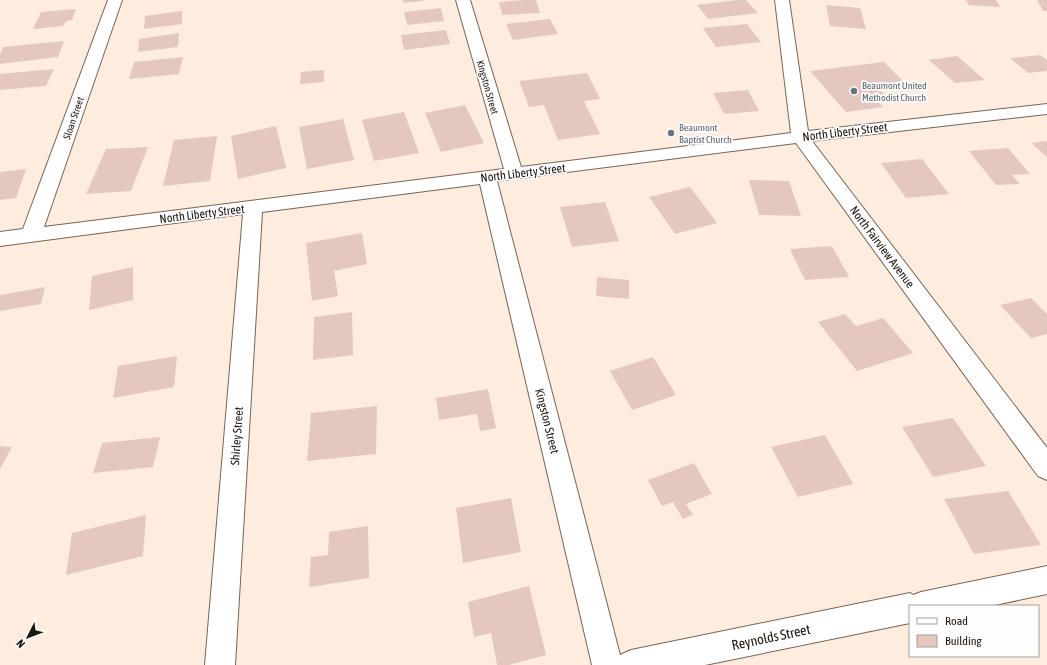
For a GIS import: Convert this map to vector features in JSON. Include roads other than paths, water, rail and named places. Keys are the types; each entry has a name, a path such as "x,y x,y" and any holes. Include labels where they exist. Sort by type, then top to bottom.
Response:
{"street":[{"name":"Sloan Street","path":"31,236 115,0"},
{"name":"Kingston Street","path":"463,0 514,174"},
{"name":"North Fairview Avenue","path":"782,0 800,137 1047,468"},
{"name":"North Liberty Street","path":"0,240 800,137 1047,109"},
{"name":"Kingston Street","path":"487,177 607,665"},
{"name":"Shirley Street","path":"220,665 253,207"},
{"path":"926,605 1047,580"},
{"name":"Reynolds Street","path":"631,665 909,608"}],"place":[{"name":"Beaumont United Methodist Church","path":"854,91"},
{"name":"Beaumont Baptist Church","path":"671,133"}]}
